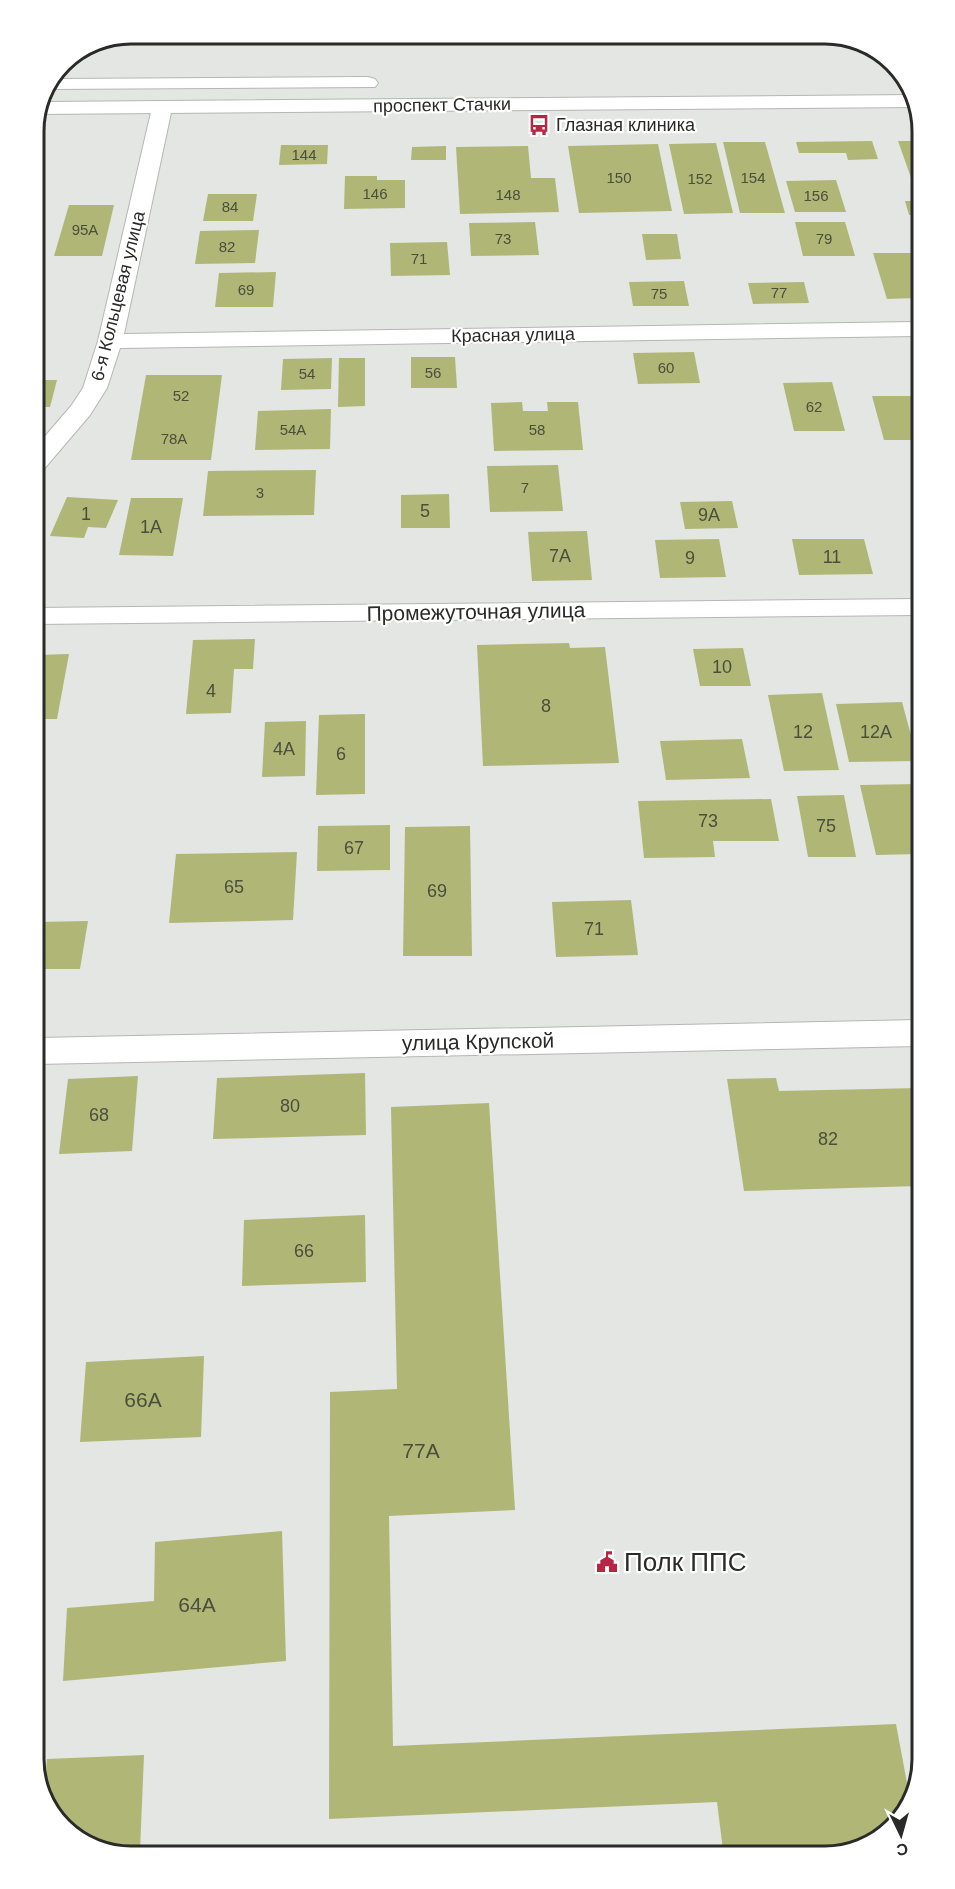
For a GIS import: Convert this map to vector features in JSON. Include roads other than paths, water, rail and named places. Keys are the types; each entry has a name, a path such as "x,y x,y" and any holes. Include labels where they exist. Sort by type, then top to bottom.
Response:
{"street":[{"name":"проспект Стачки","path":"56,85 382,83"},
{"name":"проспект Стачки","path":"47,108 906,101"},
{"name":"6-я Кольцевая улица","path":"44,453 95,388 110,341 162,108"},
{"name":"Красная улица","path":"110,341 912,329"},
{"path":"44,432 62,432"},
{"name":"Промежуточная улица","path":"44,616 912,607"},
{"name":"улица Крупской","path":"44,1051 912,1033"}],"place":[{"name":"Глазная клиника","path":"539,125"},
{"name":"Полк ППС","path":"607,1562"}]}
